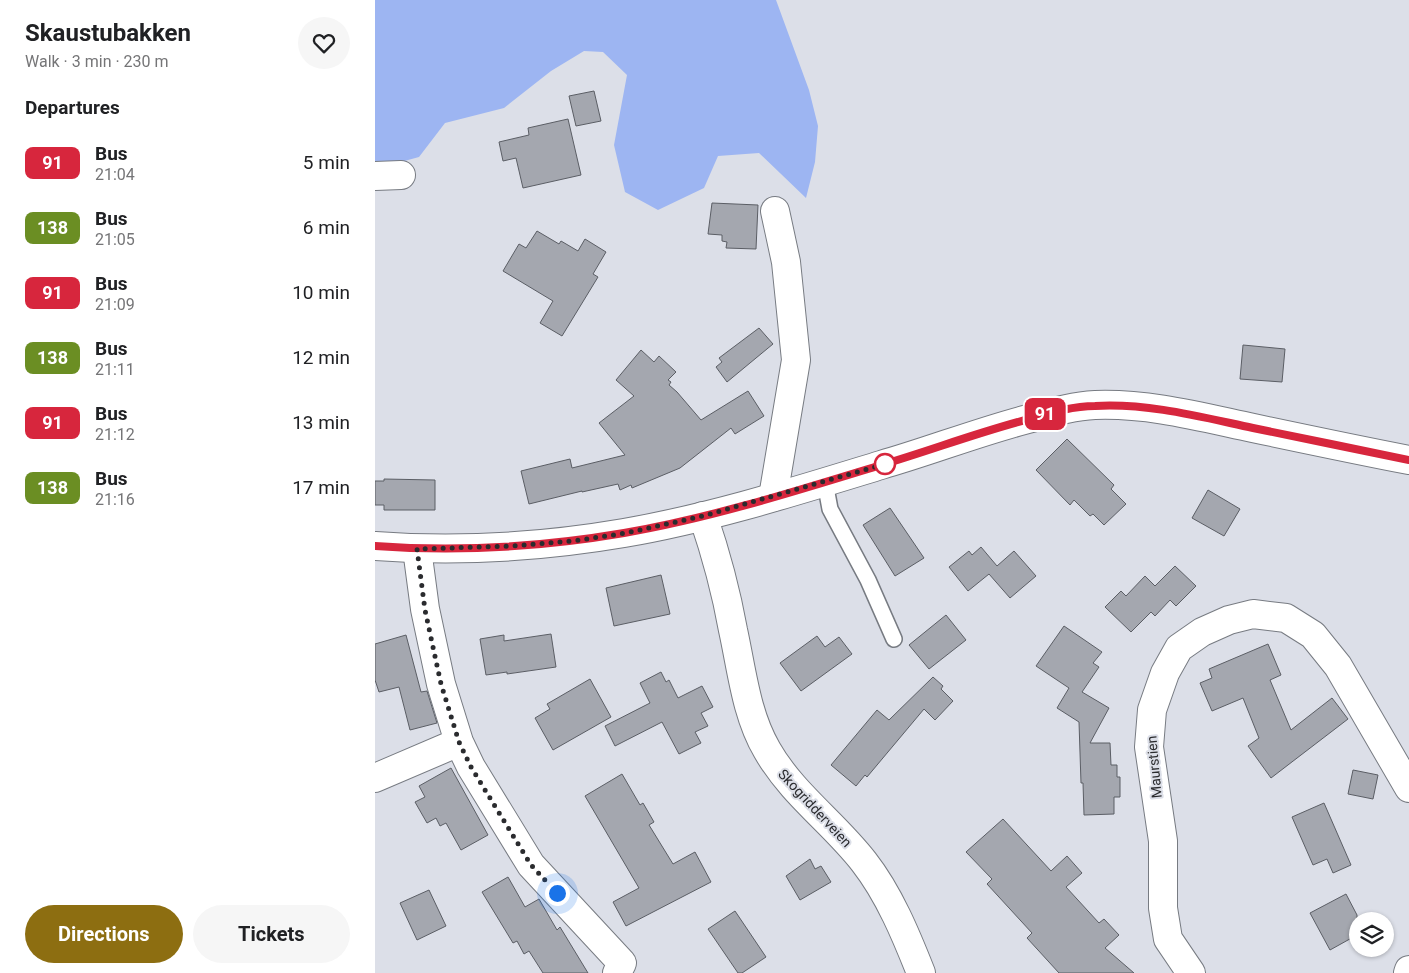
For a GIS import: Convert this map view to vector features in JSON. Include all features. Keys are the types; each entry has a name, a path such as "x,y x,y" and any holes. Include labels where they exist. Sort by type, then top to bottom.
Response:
{"street":[{"path":"773,497 796,360 786,262 775,211"},
{"path":"375,546 417,549 513,546 573,541 626,533 703,516 773,497 885,464 993,428 1062,410 1094,406 1129,406 1186,413 1409,460"},
{"name":"Skogridderveien","path":"703,516 721,574 749,708 762,741 786,778 849,844 875,878 895,914 921,973"},
{"path":"417,549 425,610 441,684 459,742 471,767 531,865 621,963 617,973"},
{"name":"Maurstien","path":"1191,973 1168,939 1163,908 1163,841 1149,747 1151,710 1165,673 1179,648 1202,632 1229,620 1253,614 1286,618 1313,635 1338,666 1409,788"},
{"path":"375,778 459,742"}],"lane":[{"path":"825,482 830,509 868,580 894,639"}],"shaded area":[{"path":"375,0 776,0 809,90 818,126 815,162 806,198 759,153 718,156 704,188 658,210 625,192 614,145 627,75 603,52 584,51 551,71 504,108 445,123 419,157 375,169"}],"building":[{"path":"594,91 601,121 576,126 569,96"},
{"path":"568,119 581,175 523,188 516,158 503,161 499,142 529,135 528,128"},
{"path":"712,203 758,205 756,249 726,248 727,242 722,241 722,235 708,234"},
{"path":"537,231 559,244 561,241 578,251 585,239 606,252 593,274 598,277 562,336 540,323 553,301 503,271 519,244 526,248"},
{"path":"759,328 773,344 727,382 716,367 722,362 719,358"},
{"path":"1243,345 1285,349 1282,382 1240,379"},
{"path":"641,350 654,362 659,356 676,372 668,380 671,382 669,385 701,420 748,391 764,416 735,434 731,428 680,468 632,488 631,485 620,490 618,484 529,504 521,471 570,459 572,468 625,455 599,423 634,396 616,380"},
{"path":"1067,439 1114,485 1111,489 1126,504 1104,525 1093,514 1090,516 1074,500 1070,505 1036,470"},
{"path":"384,479 435,480 435,510 384,510 384,505 375,505 375,481 384,481"},
{"path":"1208,490 1240,509 1224,536 1192,518"},
{"path":"890,508 924,558 895,576 863,525"},
{"path":"981,547 997,566 1014,551 1036,576 1010,598 989,574 968,591 949,567 969,551 972,555"},
{"path":"1175,566 1196,586 1176,606 1170,600 1155,616 1151,612 1131,632 1105,607 1121,591 1126,596 1145,576 1155,586"},
{"path":"661,575 670,614 614,626 606,588"},
{"path":"946,615 966,640 929,669 909,645"},
{"path":"1064,626 1102,652 1093,663 1099,667 1082,692 1109,708 1090,743 1110,743 1111,765 1117,765 1117,777 1120,777 1120,797 1114,797 1114,814 1084,815 1079,722 1057,708 1069,688 1036,666"},
{"path":"551,634 556,667 486,675 480,639 504,635 504,641"},
{"path":"406,635 421,692 427,691 437,723 410,730 399,687 379,692 375,680 375,644"},
{"path":"817,636 825,647 839,637 852,654 801,691 780,663"},
{"path":"1268,644 1281,675 1270,680 1291,730 1332,698 1348,719 1271,778 1248,746 1259,738 1243,698 1212,711 1200,683 1212,678 1209,669"},
{"path":"661,672 666,682 669,680 678,698 702,686 713,707 701,713 708,726 695,732 701,743 679,754 662,722 615,746 605,726 650,703 640,683"},
{"path":"933,677 943,686 941,689 953,701 935,720 924,709 867,777 865,775 856,786 831,765 877,710 889,720"},
{"path":"590,679 611,717 553,750 535,718 550,709 547,704"},
{"path":"451,768 488,835 461,850 446,823 440,826 436,818 427,823 415,802 425,797 419,786"},
{"path":"1353,770 1378,775 1373,799 1348,794"},
{"path":"622,774 640,805 643,803 654,822 649,825 673,864 695,852 711,882 626,926 613,902 639,888 585,796"},
{"path":"1324,803 1351,865 1333,873 1327,859 1313,865 1292,817"},
{"path":"1003,819 1051,871 1067,856 1082,873 1066,887 1099,923 1104,919 1119,935 1105,948 1134,973 1059,973 1027,938 1032,933 987,884 992,879 966,852"},
{"path":"810,859 815,869 821,866 831,882 800,900 786,876"},
{"path":"508,877 525,907 539,899 557,930 560,927 588,973 543,973 529,951 524,954 517,941 513,943 482,892"},
{"path":"429,890 446,926 417,940 400,903"},
{"path":"1346,894 1355,912 1349,912 1349,939 1330,950 1310,913"},
{"path":"735,911 766,957 742,973 738,973 708,929"}],"bus line":[{"name":"91","path":"375,546 417,549 513,546 573,541 626,533 739,506 885,464 993,428 1062,410 1094,406 1129,406 1186,413 1409,460"}],"route":[{"path":"557,893 531,865 471,767 459,742 441,684 425,610 417,549 513,546 573,541 626,533 703,516 885,464"}]}
